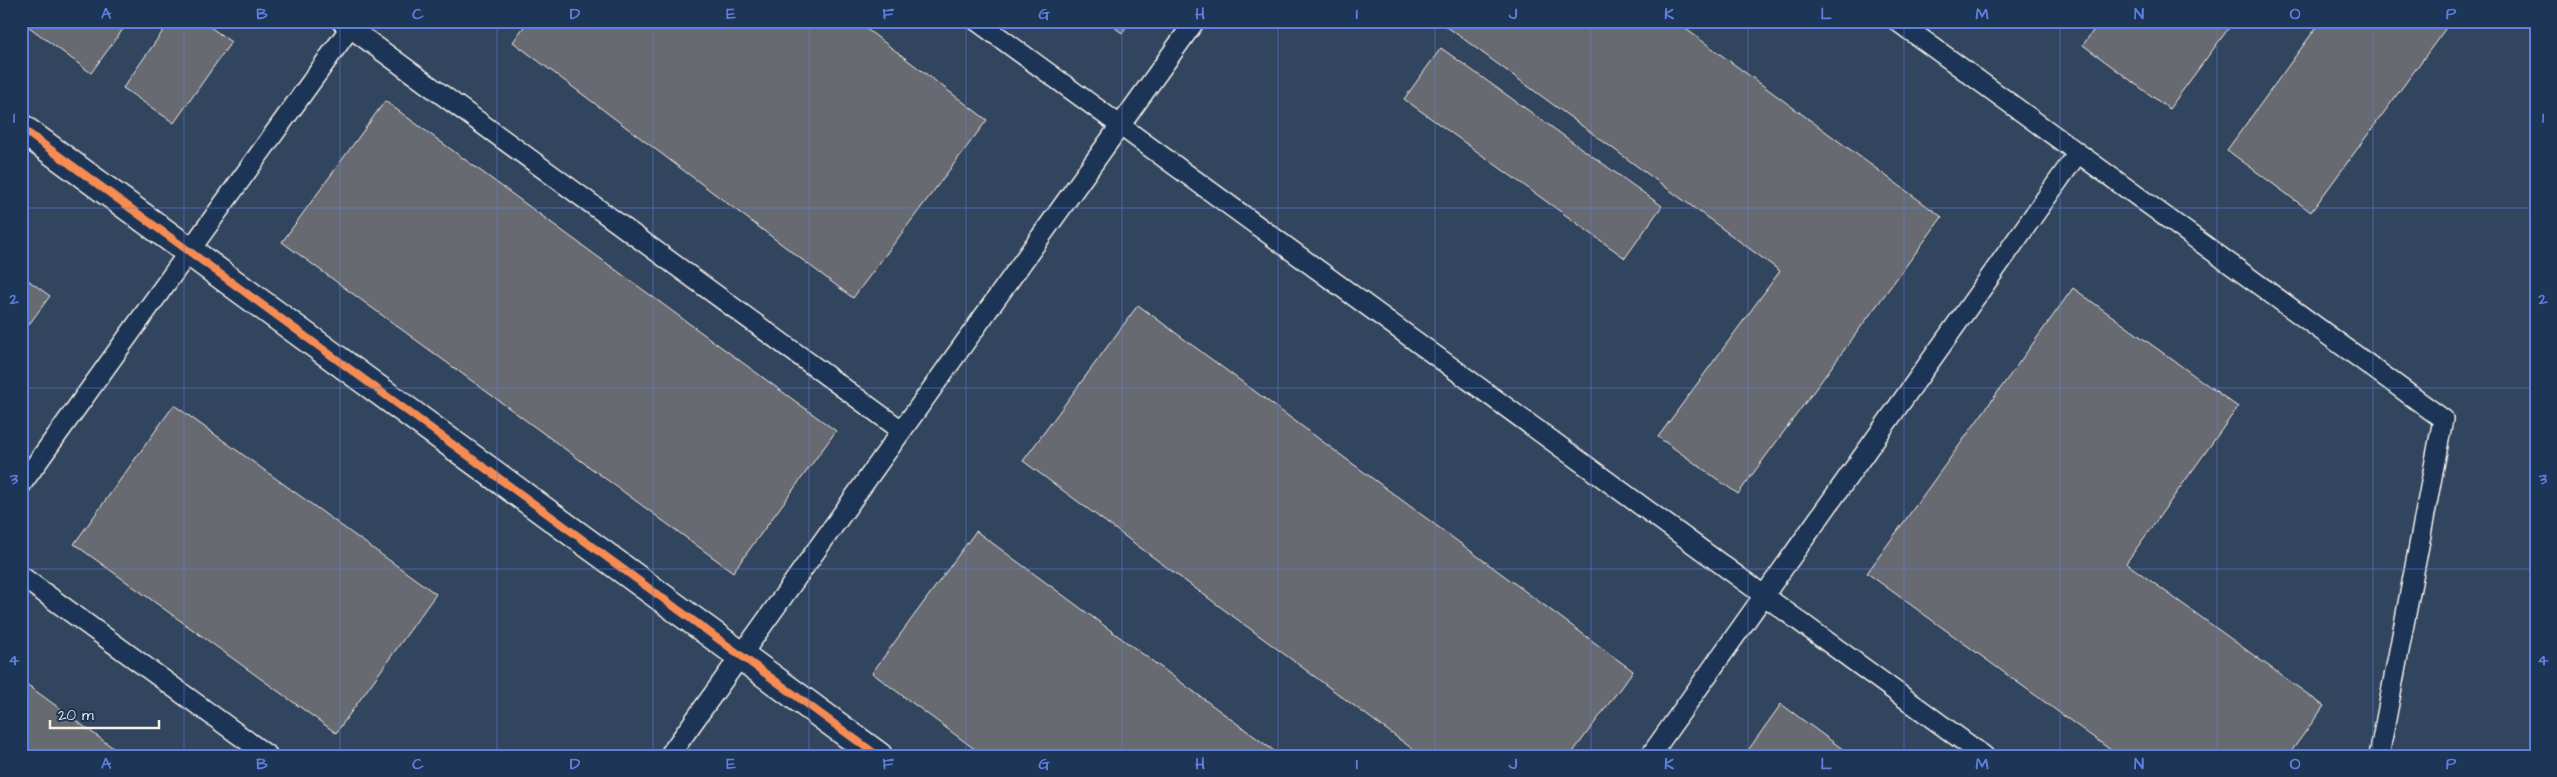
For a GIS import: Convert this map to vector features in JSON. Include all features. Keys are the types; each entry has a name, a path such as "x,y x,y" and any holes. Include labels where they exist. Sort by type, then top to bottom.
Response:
{"street":[{"path":"21,128 878,756"}],"lane":[{"path":"341,21 901,430"},
{"path":"21,485 355,21"},
{"path":"977,21 1984,756"},
{"path":"669,756 1195,21"},
{"path":"1897,21 2443,419 2379,756"},
{"path":"1650,756 2078,153"},
{"path":"21,576 268,756"}],"shaded area":[{"path":"21,21 2536,21 2536,756 21,756"}],"building":[{"path":"21,21 129,21 91,73"},
{"path":"170,21 202,21 231,42 174,123 123,88"},
{"path":"528,21 856,21 987,120 853,298 513,42"},
{"path":"1106,21 1130,21 1122,33"},
{"path":"1439,21 1675,21 1942,217 1738,494 1658,437 1780,271"},
{"path":"2100,21 2234,21 2169,109 2083,45"},
{"path":"2321,21 2451,21 2311,212 2227,150"},
{"path":"1441,48 1662,206 1625,258 1404,99"},
{"path":"385,101 836,431 733,572 282,242"},
{"path":"21,275 50,296 21,335"},
{"path":"2073,288 2238,407 2126,563 2324,706 2288,756 2119,756 1867,573"},
{"path":"1138,305 1633,671 1570,756 1422,756 1023,461"},
{"path":"174,405 436,594 336,733 74,544"},
{"path":"976,531 1281,756 984,756 872,673"},
{"path":"21,680 124,756 21,756"},
{"path":"1781,704 1852,756 1744,756"}],"cycle path":[{"path":"21,128 878,756"}]}
